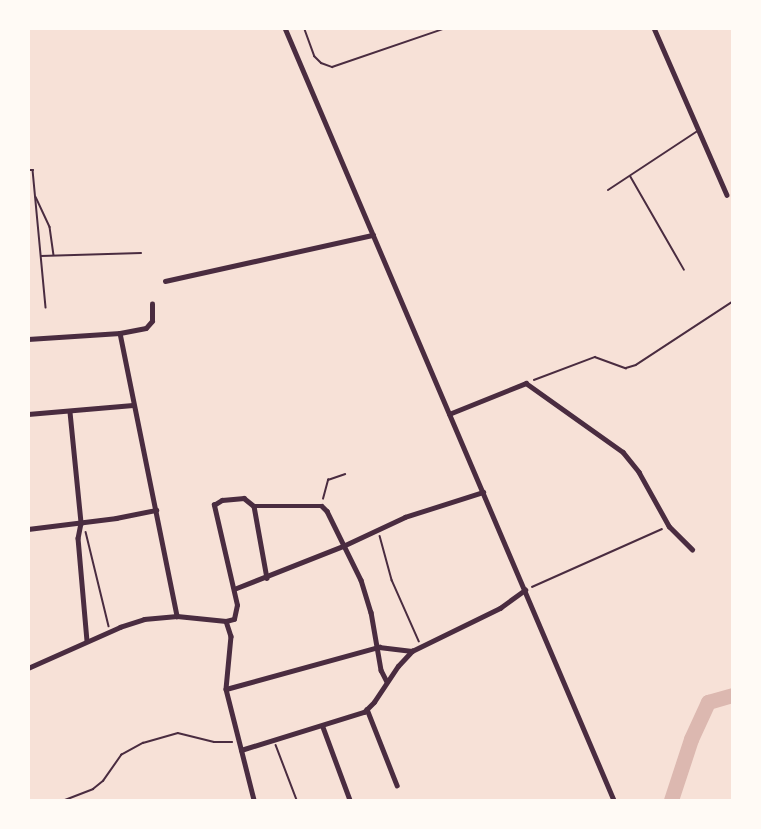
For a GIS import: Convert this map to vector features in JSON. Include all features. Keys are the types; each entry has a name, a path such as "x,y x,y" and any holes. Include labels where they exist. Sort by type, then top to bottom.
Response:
{"street":[{"path":"285,28 614,801"},
{"path":"654,28 727,195"},
{"path":"165,281 373,235"},
{"path":"28,339 120,333 150,325 152,304"},
{"path":"120,333 177,616"},
{"path":"449,414 526,383 623,452 639,472 669,526 692,549"},
{"path":"28,414 133,405"},
{"path":"70,412 81,523 78,538 87,641"},
{"path":"234,589 267,578 393,523 483,492"},
{"path":"28,668 110,631 144,619 177,616 226,621 234,619 238,612 234,589 214,505 222,500 244,498 254,506 322,506 361,580 378,647 381,670 387,682"},
{"path":"254,506 267,578"},
{"path":"28,529 81,523 156,510"},
{"path":"241,750 274,738 323,726 367,709 398,666 412,651 500,608 525,590"},
{"path":"226,621 231,636 226,689 254,801"},
{"path":"226,689 378,647 412,651"},
{"path":"367,709 396,785"},
{"path":"323,726 350,801"}],"lane":[{"path":"304,28 314,56 321,63 332,67 446,28"},
{"path":"608,190 699,130"},
{"path":"630,176 684,270"}],"path":[{"path":"28,170 33,170 46,307"},
{"path":"35,195 50,227 54,256"},
{"path":"41,256 141,253"},
{"path":"526,383 595,357 626,368 636,365 732,302"},
{"path":"322,506 324,486 328,480 345,474"},
{"path":"81,523 88,535 110,631"},
{"path":"525,590 669,526"},
{"path":"379,530 382,552 392,580 422,647"},
{"path":"65,801 103,782 122,755 143,743 178,734 214,742 239,742"},
{"path":"274,738 297,801"}],"waterway":[{"path":"671,800 691,739 708,702 732,695"}]}
